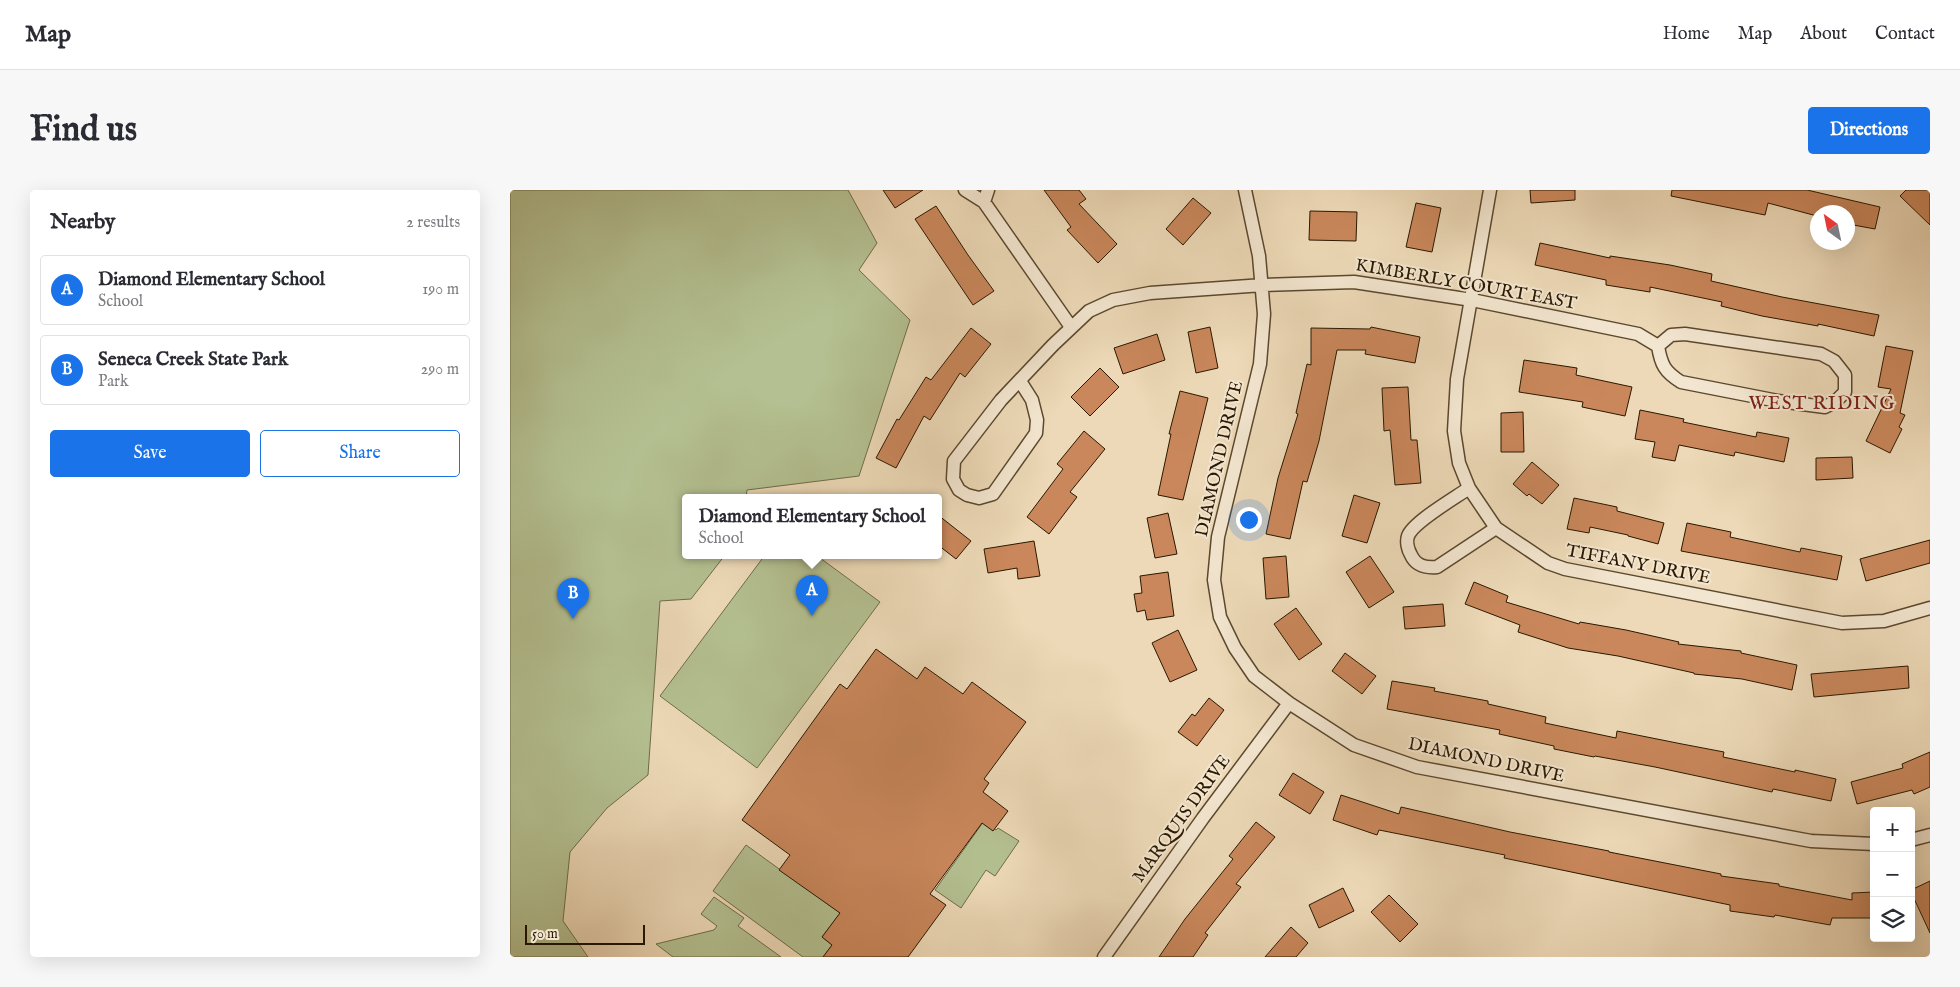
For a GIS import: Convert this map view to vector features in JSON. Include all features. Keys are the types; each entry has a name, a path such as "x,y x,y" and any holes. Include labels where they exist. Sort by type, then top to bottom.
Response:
{"street":[{"path":"965,190 986,196 1071,327"},
{"name":"DIAMOND DRIVE","path":"1245,190 1260,256 1264,314 1260,364 1218,537 1214,580 1220,617 1234,648 1254,676 1289,703 1354,745 1417,767 1811,841 1870,844"},
{"name":"TIFFANY DRIVE","path":"1490,190 1457,379 1454,431 1459,463 1469,488 1496,528 1548,563 1565,570 1832,621 1884,620 1930,608"},
{"name":"KIMBERLY COURT EAST","path":"1020,381 1032,400 1037,420 1036,433 992,494 979,498 967,495 958,490 953,479 954,461 1001,400 1031,367 1089,311 1113,300 1150,293 1263,285 1354,282 1472,300 1638,334 1658,346"},
{"path":"1685,334 1821,354 1834,361 1845,375 1845,392 1836,402 1824,407 1778,401 1681,382 1669,375 1661,362 1658,346 1671,335 1685,334"},
{"path":"1469,488 1416,524 1407,537 1408,550 1414,562 1426,568 1437,567 1496,528"},
{"name":"MARQUIS DRIVE","path":"1104,957 1203,818 1289,703"},
{"path":"1915,839 1930,835"}],"green space":[{"path":"510,190 848,190 877,243 859,270 910,320 859,476 747,490 746,494 682,494 682,559 722,559 691,599 660,601 648,775 607,808 570,852 563,921 588,957 510,957"},
{"path":"762,559 821,559 880,602 757,768 660,696"},
{"path":"984,821 996,830 998,828 1019,841 995,876 986,870 961,908 935,890"},
{"path":"746,845 840,913 822,937 832,945 823,957 803,957 713,891"},
{"path":"714,897 744,918 738,926 781,957 673,957 656,944 714,930 717,926 701,914"}],"building":[{"path":"883,190 923,190 895,208"},
{"path":"1044,190 1079,190 1086,199 1079,204 1117,244 1098,263 1067,230 1071,227"},
{"path":"1530,190 1575,190 1575,200 1531,203"},
{"path":"1672,190 1807,190 1880,207 1875,229 1855,225 1855,205 1810,205 1810,214 1768,203 1765,215 1671,196"},
{"path":"1906,190 1930,190 1930,225 1900,196"},
{"path":"1193,198 1211,213 1183,245 1166,229"},
{"path":"1416,203 1441,208 1432,252 1406,247"},
{"path":"936,206 994,291 973,305 915,219"},
{"path":"1310,211 1357,212 1356,241 1309,240"},
{"path":"1540,243 1610,258 1610,256 1670,265 1712,274 1711,281 1782,297 1879,315 1874,336 1818,324 1818,326 1762,316 1721,306 1722,302 1650,287 1650,292 1606,285 1606,280 1535,265"},
{"path":"1210,327 1218,368 1196,373 1188,332"},
{"path":"1371,327 1420,337 1415,363 1365,354 1366,350 1337,350 1319,441 1307,482 1303,481 1290,539 1266,534 1278,478 1298,414 1296,413 1307,364 1311,365 1311,328 1370,329"},
{"path":"971,328 991,344 965,377 960,373 930,420 924,416 896,468 876,458 897,419 899,420 926,377 931,380"},
{"path":"1157,334 1165,360 1123,374 1114,348"},
{"path":"1886,346 1913,351 1900,413 1905,415 1899,427 1902,429 1890,453 1866,441 1891,389 1878,387"},
{"path":"1524,360 1577,368 1576,375 1632,387 1625,416 1582,407 1583,402 1519,392"},
{"path":"1100,368 1119,387 1090,416 1071,397"},
{"path":"1408,387 1411,440 1417,440 1421,483 1395,485 1390,430 1384,431 1382,388"},
{"path":"1180,391 1208,398 1183,500 1158,495 1171,434 1169,434"},
{"path":"1640,410 1684,419 1683,422 1756,437 1757,432 1789,438 1784,462 1735,452 1734,456 1679,445 1675,461 1652,457 1655,442 1635,439"},
{"path":"1523,412 1524,452 1501,452 1501,413"},
{"path":"1084,431 1105,449 1070,492 1077,497 1049,534 1027,517 1063,469 1057,464"},
{"path":"1852,457 1853,478 1816,480 1816,458"},
{"path":"1532,462 1559,485 1542,504 1529,494 1527,496 1513,484"},
{"path":"1354,495 1380,503 1367,543 1342,536"},
{"path":"1574,498 1617,507 1617,511 1664,523 1658,544 1590,527 1589,533 1567,529"},
{"path":"1168,513 1177,554 1155,558 1147,518"},
{"path":"942,518 971,541 956,559 942,548"},
{"path":"1687,523 1731,532 1730,537 1800,552 1801,548 1842,556 1837,580 1681,551"},
{"path":"1930,540 1930,563 1866,581 1860,559"},
{"path":"1034,541 1040,576 1018,579 1017,568 988,573 984,549"},
{"path":"1286,556 1289,597 1266,599 1263,558"},
{"path":"1370,556 1394,592 1369,608 1346,572"},
{"path":"1168,572 1174,616 1147,620 1145,610 1137,612 1134,594 1142,593 1140,576"},
{"path":"1474,582 1508,596 1506,602 1579,624 1580,622 1626,630 1679,642 1678,644 1741,651 1741,653 1797,665 1792,690 1742,679 1694,674 1618,656 1568,648 1518,632 1520,625 1465,604"},
{"path":"1443,604 1445,626 1405,629 1403,607"},
{"path":"1296,608 1322,644 1299,660 1274,624"},
{"path":"1178,630 1197,670 1170,682 1152,643"},
{"path":"876,649 917,679 925,667 963,694 972,682 1026,722 984,779 989,783 983,792 1008,811 993,831 982,823 930,894 946,905 908,957 823,957 832,945 822,937 840,913 779,870 790,855 742,820 840,684 847,689"},
{"path":"1345,653 1376,676 1362,694 1332,671"},
{"path":"1908,666 1909,688 1814,697 1811,674"},
{"path":"1392,681 1435,688 1434,691 1488,701 1488,704 1546,717 1545,723 1616,738 1617,731 1724,752 1723,757 1836,779 1831,801 1773,789 1772,792 1655,767 1554,749 1554,746 1499,734 1500,730 1387,709"},
{"path":"1209,698 1224,710 1197,746 1178,732 1192,714 1195,716"},
{"path":"1930,752 1930,787 1914,794 1912,790 1857,804 1851,782 1903,768 1902,764"},
{"path":"1293,773 1324,792 1310,814 1279,795"},
{"path":"1341,795 1399,814 1401,807 1510,832 1721,874 1721,876 1779,884 1779,886 1852,900 1852,893 1870,892 1870,918 1832,918 1830,925 1775,915 1774,917 1730,911 1730,905 1504,858 1505,855 1379,830 1377,835 1333,820"},
{"path":"1256,822 1275,837 1236,884 1241,887 1205,933 1208,935 1193,957 1159,957 1185,919 1233,859 1229,856"},
{"path":"1930,881 1930,933 1915,901 1915,888"},
{"path":"1343,888 1354,911 1319,928 1309,905"},
{"path":"1389,895 1418,924 1400,942 1371,912"},
{"path":"1291,927 1308,943 1296,957 1265,957"}],"place":[{"name":"Diamond Elementary School","path":"812,616"},
{"name":"Seneca Creek State Park","path":"573,619"}],"district":[{"name":"WEST RIDING","path":"1822,404"}]}
